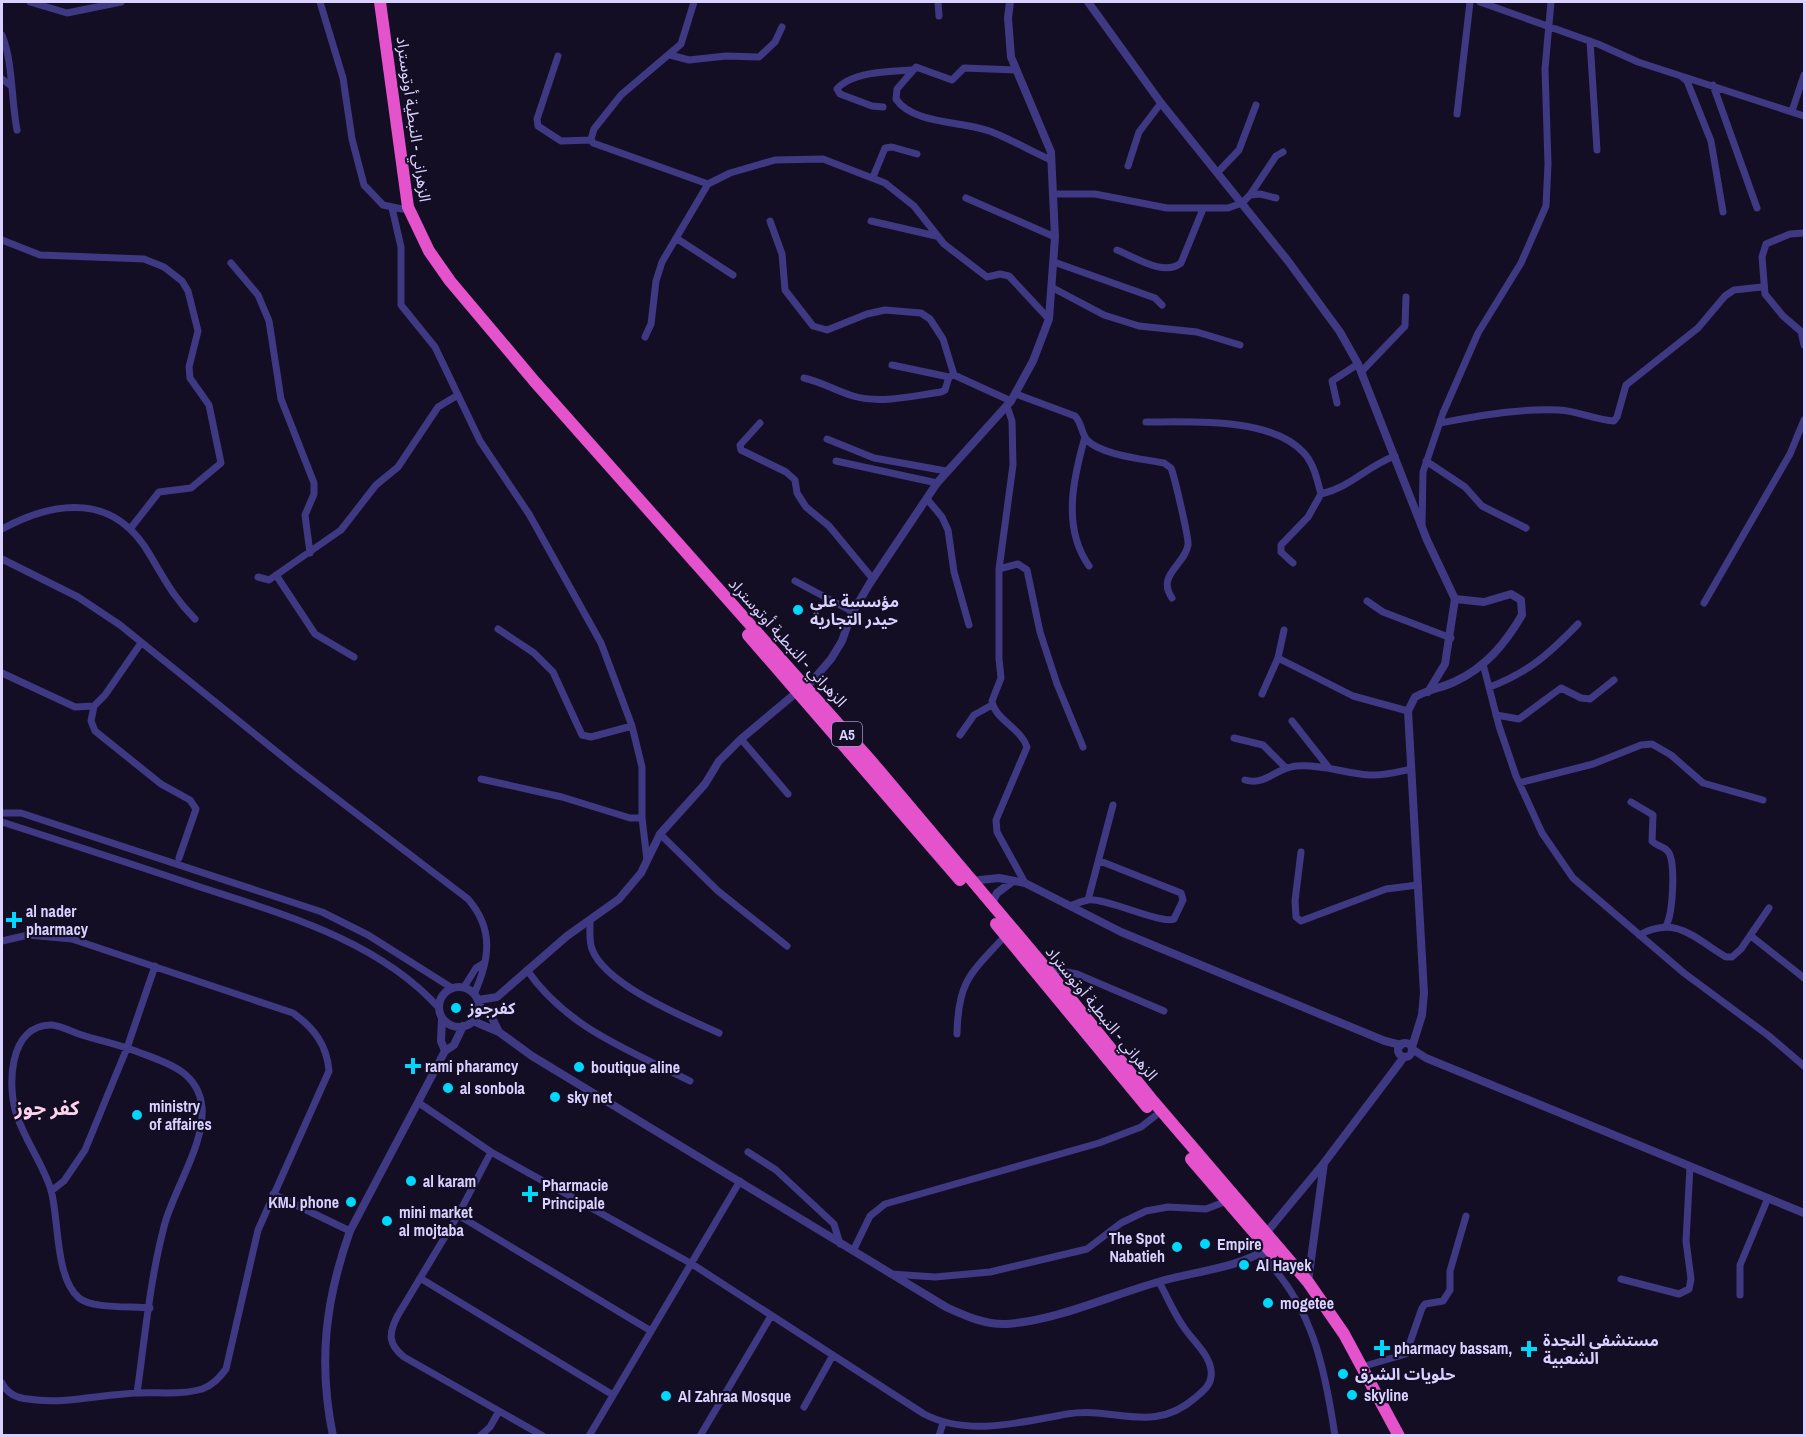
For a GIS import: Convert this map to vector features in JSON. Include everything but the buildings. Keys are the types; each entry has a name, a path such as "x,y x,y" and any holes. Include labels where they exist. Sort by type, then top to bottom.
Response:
{"highway":[{"name":"الزهراني - النبطية أوتوستراد","path":"372,2 397,208 426,260 456,299 893,794 1006,935 1227,1201 1264,1251 1296,1279 1336,1337 1390,1436"},
{"name":"الزهراني - النبطية أوتوستراد","path":"380,2 408,207 429,252 450,281 535,382 801,690"},
{"name":"الزهراني - النبطية أوتوستراد","path":"907,811 1045,967 1153,1101 1308,1282 1344,1334 1399,1436"}],"street":[{"path":"30,2 67,13 121,2"},
{"path":"321,2 343,78 352,140 364,185 379,202 397,208 401,247 401,305 435,347 480,441 529,514 586,612 601,643 632,726 642,767 642,818 646,860"},
{"path":"591,140 594,129 621,95 681,44 694,2"},
{"path":"938,2 939,16"},
{"path":"477,1000 497,997 567,936 590,922 630,887 660,834 705,784 719,761 741,739 801,690 831,659 842,641 853,612 900,535 946,471 1012,400 1033,361 1049,319 1053,288 1055,237 1051,160 1047,139 1016,70 1008,43 1010,2"},
{"path":"1088,2 1161,103 1218,172 1340,332 1360,368 1422,525 1455,599 1451,638 1443,671 1428,692"},
{"path":"1457,114 1470,2"},
{"path":"1480,2 1590,41 1638,62 1804,116"},
{"path":"1422,525 1423,472 1440,423 1478,333 1521,263 1546,206 1548,164 1545,69 1551,28 1551,2"},
{"path":"670,55 689,60 726,56 759,57 775,42 782,27"},
{"path":"2,35 10,70 17,130"},
{"path":"1590,41 1597,150"},
{"path":"558,56 537,119 538,126 561,141 591,140 600,146 708,184"},
{"path":"883,107 872,106 840,94 837,89 842,84 858,77 922,67 952,80 964,68 1016,70"},
{"path":"911,70 896,93 897,102 901,105 936,120 989,130 1051,160"},
{"path":"1678,74 1687,81 1711,141 1723,212"},
{"path":"1792,111 1804,75"},
{"path":"2,79 10,85"},
{"path":"1713,85 1756,208"},
{"path":"1128,166 1139,132 1161,103"},
{"path":"1218,172 1239,150 1256,105"},
{"path":"873,177 885,148 892,147 917,154"},
{"path":"1053,194 1095,194 1155,208 1228,208 1242,203 1276,156 1284,152"},
{"path":"645,337 651,324 656,281 662,262 708,184 730,173 775,160 813,158 833,162 873,177 909,201 936,236 983,277 1000,273 1009,276 1049,319"},
{"path":"1250,195 1260,194 1276,198"},
{"path":"966,198 1055,237"},
{"path":"1117,250 1166,269 1175,267 1181,263 1203,209"},
{"path":"770,221 782,254 785,290 813,326 827,330 867,314 885,310 921,313 930,318 943,339 952,376 945,390 941,392 878,400 854,396 820,381 804,378"},
{"path":"871,222 936,236"},
{"path":"1804,233 1790,234 1766,244 1762,257 1762,287 1768,300 1803,332 1804,345"},
{"path":"676,238 733,275"},
{"path":"2,240 40,255 144,260 176,275 188,291 198,331 189,373 209,405 221,463 191,488 159,492 130,529"},
{"path":"1054,262 1155,298 1162,305"},
{"path":"231,263 258,295 269,321 281,399 315,483 314,494 305,515 310,553"},
{"path":"1440,423 1493,413 1541,410 1569,411 1614,421 1626,385 1698,328 1730,292 1762,287"},
{"path":"1053,288 1104,315 1139,326 1214,335 1240,345"},
{"path":"1337,403 1332,381 1360,368 1405,326 1406,297"},
{"path":"892,365 952,376 1012,400 1075,416 1081,422 1085,437 1074,486 1072,526 1077,548 1089,566"},
{"path":"258,577 266,580 276,575 341,530 368,494 398,467 438,407 458,395"},
{"path":"1012,400 1013,465 999,569 1001,678 992,698 992,705 1024,739 1027,747 996,820 997,832 1025,883"},
{"path":"1704,603 1790,454 1804,420"},
{"path":"1146,422 1225,424 1280,436 1296,445 1308,458 1321,495"},
{"path":"760,423 740,445 741,450 786,472 795,480 797,493 806,507 829,526 873,579"},
{"path":"1085,437 1100,448 1164,463 1172,470 1189,539 1186,551 1168,579 1167,591 1172,598"},
{"path":"827,440 874,458 946,471"},
{"path":"1293,563 1284,556 1281,545 1299,529 1321,495 1346,487 1380,463 1395,456"},
{"path":"836,460 937,483"},
{"path":"1426,460 1465,487 1482,506 1526,528"},
{"path":"927,499 942,517 948,530 954,573 969,625"},
{"path":"2,529 38,514 79,507 107,512 130,529 150,554 175,600 195,619"},
{"path":"2,559 78,597 141,643 307,776 468,899 480,913 486,928 484,972 473,1020 463,1026 455,1026 442,1018"},
{"path":"999,569 1018,564 1027,570 1040,632 1057,684 1083,747"},
{"path":"276,575 315,634 354,657"},
{"path":"795,581 853,612"},
{"path":"1266,1233 1324,1163 1393,1067 1405,1050 1422,1015 1424,993 1408,711 1415,697 1456,681 1483,664 1497,651 1514,628 1522,615 1523,605 1521,600 1511,594 1484,602 1455,599"},
{"path":"1367,601 1383,612 1451,638"},
{"path":"1490,687 1525,672 1540,662 1578,624"},
{"path":"498,628 534,653 554,672 582,735 591,737 632,726"},
{"path":"1262,694 1278,658 1284,630"},
{"path":"141,643 94,706 91,721 96,731 161,784 190,800 196,809 179,858"},
{"path":"1278,658 1353,696 1408,711"},
{"path":"1483,664 1496,715 1519,783 1542,833 1573,878 1638,935 1713,996 1769,1036 1804,1066"},
{"path":"2,673 67,704 84,708 94,706"},
{"path":"1496,715 1519,719 1561,688 1585,699 1592,698 1614,680"},
{"path":"960,735 974,715 992,705"},
{"path":"1292,721 1329,768"},
{"path":"1234,738 1263,745 1286,768"},
{"path":"741,739 788,794"},
{"path":"1519,783 1593,764 1641,745 1652,744 1671,755 1702,783 1763,800"},
{"path":"1245,780 1261,782 1286,768 1329,768 1371,775 1411,769"},
{"path":"481,779 562,797 630,818 642,818"},
{"path":"1631,802 1653,815 1652,841 1669,853 1673,904 1666,926"},
{"path":"1088,900 1113,805"},
{"path":"2,813 21,813 322,912 368,935 452,988"},
{"path":"2,822 275,912 358,948 408,977 439,1008 442,1018 441,1041 445,1051"},
{"path":"660,834 718,891 787,946"},
{"path":"1300,852 1295,901 1296,917 1301,921 1386,889 1418,885"},
{"path":"1070,906 1088,900 1138,910 1171,921 1183,900 1181,893 1100,861"},
{"path":"971,881 993,878 1025,883 1121,932 1804,1213"},
{"path":"991,906 997,893 1013,881"},
{"path":"275,912 280,897"},
{"path":"1638,935 1666,926 1681,929 1728,957 1737,954 1769,908"},
{"path":"590,922 592,951 608,971 669,1008 719,1033"},
{"path":"2,941 28,935 47,935 109,950 293,1013 307,1024 328,1053 329,1071 273,1194 256,1240 226,1368 217,1381 203,1389 177,1393 137,1393 53,1401 27,1399 6,1390 2,1383"},
{"path":"957,1034 958,1009 965,981 1006,935"},
{"path":"1750,936 1804,978"},
{"path":"464,987 476,968 484,963"},
{"path":"51,1191 64,1181 78,1163 127,1048 155,966"},
{"path":"1045,967 1077,974 1164,1011"},
{"path":"527,970 548,998 576,1022 690,1081"},
{"path":"439,1008 442,996 452,988 464,987 492,1018 499,1032"},
{"path":"473,1020 499,1032 532,1056 840,1244 946,1307 973,1319 994,1324 1044,1317 1264,1251 1301,1307 1316,1342 1327,1382 1335,1436"},
{"path":"137,1393 165,1222 199,1133 202,1107 194,1083 175,1066 53,1025 37,1028 25,1037 16,1050 11,1092 15,1109 51,1191 63,1264 74,1293 89,1304 150,1308"},
{"path":"333,1436 325,1395 323,1360 335,1279 350,1231 445,1051 454,1045 463,1026"},
{"path":"418,1103 491,1152 692,1264 924,1414 943,1423 993,1426 1077,1414 1150,1419 1176,1411 1209,1384 1212,1374 1210,1363 1182,1326 1159,1282"},
{"path":"853,1251 870,1216 885,1204 1099,1143 1129,1133 1155,1116"},
{"path":"491,1152 458,1215 390,1332 393,1348 404,1357 543,1436"},
{"path":"748,1152 776,1170 834,1224 840,1244"},
{"path":"1308,1282 1324,1163"},
{"path":"1621,1279 1679,1294 1689,1289 1691,1279 1686,1241 1690,1166"},
{"path":"589,1436 740,1181"},
{"path":"273,1194 350,1231"},
{"path":"1740,1295 1740,1265 1768,1198"},
{"path":"891,1274 952,1277 1000,1270 1087,1249 1121,1223 1158,1208 1206,1209 1227,1201"},
{"path":"458,1215 651,1331"},
{"path":"1361,1367 1406,1354 1422,1308 1425,1304 1443,1301 1449,1295 1450,1270 1466,1216"},
{"path":"420,1278 613,1395"},
{"path":"700,1436 771,1316"},
{"path":"804,1407 833,1355"},
{"path":"480,1436 490,1427 499,1411"},
{"path":"939,1436 943,1423"}],"place":[{"name":"مؤسسة علي حيدر التجاريه","path":"798,610"},
{"name":"al nader pharmacy","path":"14,920"},
{"name":"كفرجوز","path":"456,1008"},
{"name":"rami pharamcy","path":"413,1066"},
{"name":"boutique aline","path":"579,1067"},
{"name":"al sonbola","path":"448,1088"},
{"name":"sky net","path":"555,1097"},
{"name":"ministry of affaires","path":"137,1115"},
{"name":"al karam","path":"411,1181"},
{"name":"Pharmacie Principale","path":"530,1194"},
{"name":"KMJ phone","path":"351,1202"},
{"name":"mini market al mojtaba","path":"387,1221"},
{"name":"Empire","path":"1205,1244"},
{"name":"The Spot Nabatieh","path":"1177,1247"},
{"name":"Al Hayek","path":"1244,1265"},
{"name":"mogetee","path":"1268,1303"},
{"name":"pharmacy bassam,","path":"1382,1348"},
{"name":"مستشفى النجدة الشعبية","path":"1529,1349"},
{"name":"حلويات الشرق","path":"1343,1374"},
{"name":"skyline","path":"1352,1395"},
{"name":"Al Zahraa Mosque","path":"666,1396"}],"district":[{"name":"كفر جوز","path":"47,1107"}]}
